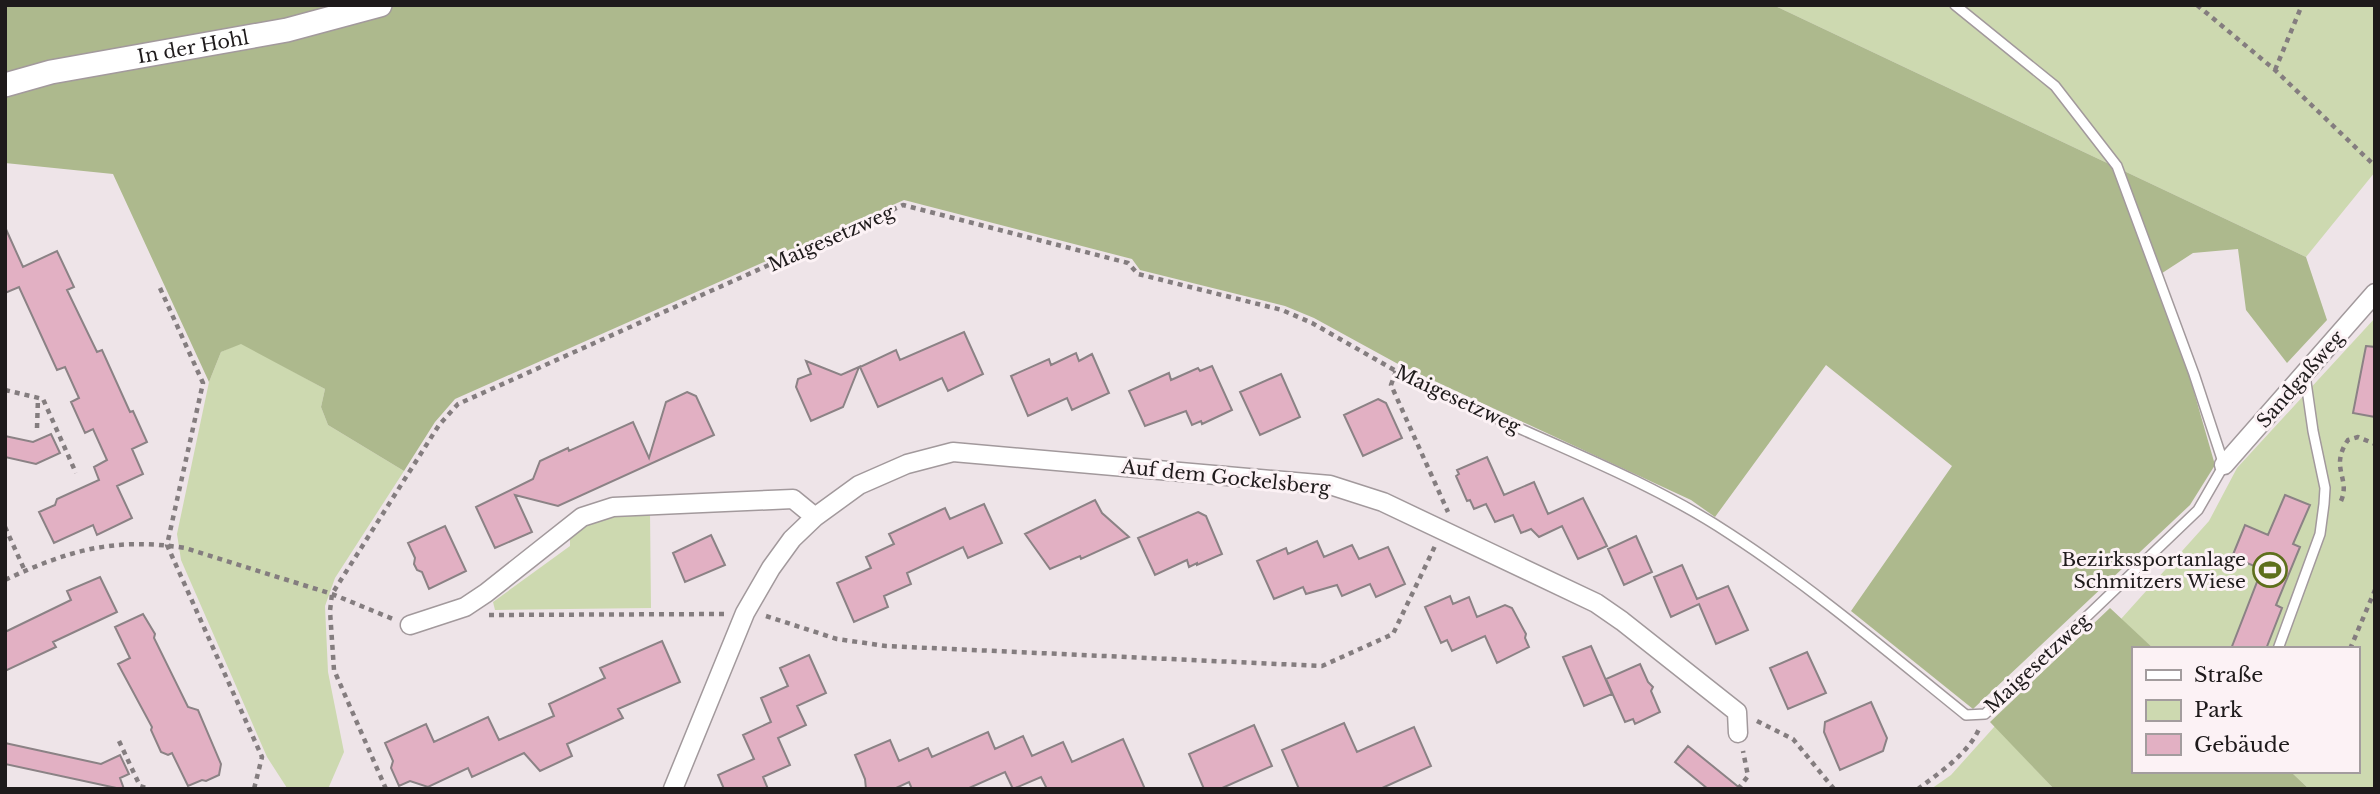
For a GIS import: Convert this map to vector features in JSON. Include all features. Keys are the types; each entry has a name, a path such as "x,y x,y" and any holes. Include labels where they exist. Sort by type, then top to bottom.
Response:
{"street":[{"name":"In der Hohl","path":"5,85 51,72 287,30 380,5"},
{"name":"Sandgaßweg","path":"2224,465 2375,293"},
{"name":"Auf dem Gockelsberg","path":"673,789 745,613 771,568 792,539 859,485 907,464 953,452 1330,485 1383,502 1596,603 1737,712"},
{"path":"410,625 465,607 582,517 612,507 793,499 816,517"},
{"path":"1737,712 1738,733"}],"lane":[{"path":"1955,5 2055,86 2117,166 2224,465"},
{"path":"2279,647 2320,534 2324,504 2325,488 2305,373"},
{"name":"Maigesetzweg","path":"1488,414 1650,490 1730,534 1843,615 1966,715 1985,714 2198,510 2224,465"}],"path":[{"path":"2197,5 2275,70 2375,166"},
{"path":"2275,70 2302,5"},
{"name":"Maigesetzweg","path":"332,594 439,425 458,404 903,205 1128,263 1138,274 1282,310 1312,323 1396,371 1488,414"},
{"path":"160,288 203,383 167,545 262,757 254,789"},
{"path":"1396,371 1391,385 1449,513"},
{"path":"5,390 43,399 76,473"},
{"path":"37,428 38,398"},
{"path":"2343,481 2339,465 2340,452 2348,440 2358,437 2375,444"},
{"path":"5,527 24,571"},
{"path":"5,580 70,553 107,544 167,545 185,548 332,594 410,625"},
{"path":"465,607 470,615 745,613 774,617 837,639 886,646 1322,666 1393,634 1432,553"},
{"path":"2351,647 2375,590"},
{"path":"332,594 330,611 334,670 386,789"},
{"path":"1737,712 1793,739 1834,789"},
{"path":"1918,789 1945,769 1976,736 1985,714"},
{"path":"1738,733 1748,776 1738,789"},
{"path":"119,741 140,786 150,789"}],"green space":[{"path":"5,5 1773,5 2306,257 2327,320 2287,363 2246,310 2238,249 2193,253 2153,279 2190,378 2215,465 2190,505 1973,709 1851,611 1952,466 1826,365 1715,517 1691,500 1398,364 1314,318 1285,306 1140,270 1132,259 904,200 455,399 435,422 404,471 328,425 321,407 325,389 241,344 221,352 209,382 113,174 5,163"},
{"path":"1773,5 2375,5 2375,172 2306,257"},
{"name":"Bezirkssportanlage Schmitzers Wiese","path":"2375,318 2375,789 2309,789 2292,773 2359,773 2359,647 2152,647 2121,619 2209,521 2237,468"},
{"path":"241,343 325,389 321,407 328,425 404,471 335,578 325,606 328,672 344,752 328,789 287,788 267,757 181,560 177,534 209,382 221,352"},
{"path":"650,511 651,608 495,610 493,602 570,546 570,536 579,529 608,517"},
{"path":"2110,608 2152,647 2132,647 2132,773 2292,773 2309,789 2054,789 1990,722"},
{"path":"1995,726 2054,789 1931,789 1951,775"}],"building":[{"path":"5,227 23,267 57,251 74,287 67,290 97,352 102,350 147,442 132,449 143,474 117,486 132,518 97,535 93,525 54,543 39,512 55,505 57,499 99,480 94,467 107,460 93,429 85,433 71,402 79,398 65,367 57,370 19,287 5,293"},
{"path":"964,332 983,374 948,391 942,378 878,407 860,367 896,350 900,360"},
{"path":"2366,346 2375,347 2375,417 2353,413"},
{"path":"1076,353 1079,361 1092,354 1109,393 1072,410 1067,398 1028,416 1011,376 1049,359 1051,365"},
{"path":"806,361 841,375 859,367 843,407 811,421 796,387 798,379 811,374"},
{"path":"1212,366 1232,410 1202,424 1201,421 1192,425 1186,411 1145,426 1129,391 1169,373 1171,380 1198,368 1200,371"},
{"path":"1281,374 1300,417 1260,435 1240,392"},
{"path":"687,392 696,396 714,435 558,506 515,495 532,532 495,548 476,507 533,479 540,461 633,422 649,458 666,402"},
{"path":"1378,399 1386,403 1402,438 1363,456 1344,415"},
{"path":"51,434 60,453 36,464 5,457 5,436 33,442"},
{"path":"1487,457 1504,495 1534,482 1548,514 1583,498 1607,546 1578,559 1562,526 1539,537 1531,529 1521,533 1513,515 1495,522 1486,504 1474,509 1470,500 1467,501 1456,476 1459,474 1457,470"},
{"path":"2285,495 2310,505 2293,544 2300,547 2276,605 2282,608 2267,647 2232,647 2262,569 2232,557 2245,525 2268,535"},
{"path":"1095,500 1102,513 1129,537 1081,559 1080,556 1050,569 1025,534"},
{"path":"984,504 1002,543 968,558 963,547 907,573 911,584 884,596 888,607 854,622 837,583 871,568 866,557 894,544 889,534 945,508 950,519"},
{"path":"1198,512 1206,516 1222,554 1189,567 1187,560 1155,575 1138,538"},
{"path":"445,526 466,571 429,589 422,572 417,570 414,564 415,558 408,543"},
{"path":"711,535 725,565 685,582 673,553"},
{"path":"1636,536 1652,572 1624,585 1608,549"},
{"path":"1317,541 1324,557 1352,545 1359,559 1388,547 1405,584 1376,597 1370,584 1342,596 1337,585 1306,594 1303,587 1274,599 1257,561 1286,548 1288,554"},
{"path":"1682,565 1697,599 1728,586 1748,630 1716,644 1699,604 1671,617 1654,577"},
{"path":"100,577 117,612 53,642 56,647 5,671 5,632 71,600 67,591"},
{"path":"1450,596 1453,604 1469,597 1477,617 1505,605 1512,608 1526,634 1529,647 1497,663 1485,636 1452,651 1447,640 1441,643 1425,607"},
{"path":"143,614 188,707 198,710 221,764 219,775 206,781 188,786 172,753 168,755 161,752 152,727 118,664 130,658 115,627"},
{"path":"662,641 680,682 618,709 623,718 567,744 572,756 540,771 524,753 472,777 468,768 428,787 410,781 399,786 385,743 426,724 434,742 488,717 499,740 554,716 549,704 605,678 600,668"},
{"path":"1591,646 1612,694 1584,706 1563,657"},
{"path":"1807,652 1826,693 1788,709 1770,668"},
{"path":"809,655 826,693 797,706 806,725 778,738 790,765 763,777 768,789 724,789 718,775 754,759 743,735 771,722 761,698 788,686 780,668"},
{"path":"1640,664 1653,687 1651,691 1660,712 1635,724 1633,719 1625,722 1606,679"},
{"path":"1871,702 1887,738 1883,751 1840,770 1824,732 1825,722"},
{"path":"1344,723 1357,752 1414,727 1431,766 1380,789 1299,789 1282,750"},
{"path":"1254,725 1272,766 1220,789 1204,789 1189,754"},
{"path":"988,732 995,749 1023,736 1032,756 1063,742 1072,762 1123,739 1145,789 1047,789 1041,777 1013,789 1005,772 967,789 912,789 909,782 894,789 866,789 865,779 855,755 890,740 899,761 928,748 932,757"},
{"path":"5,743 101,764 120,755 129,774 120,778 124,789 121,789 5,764"},
{"path":"1688,746 1741,789 1708,789 1675,762"}],"place":[{"name":"Bezirkssportanlage Schmitzers Wiese","path":"2270,570"}]}
